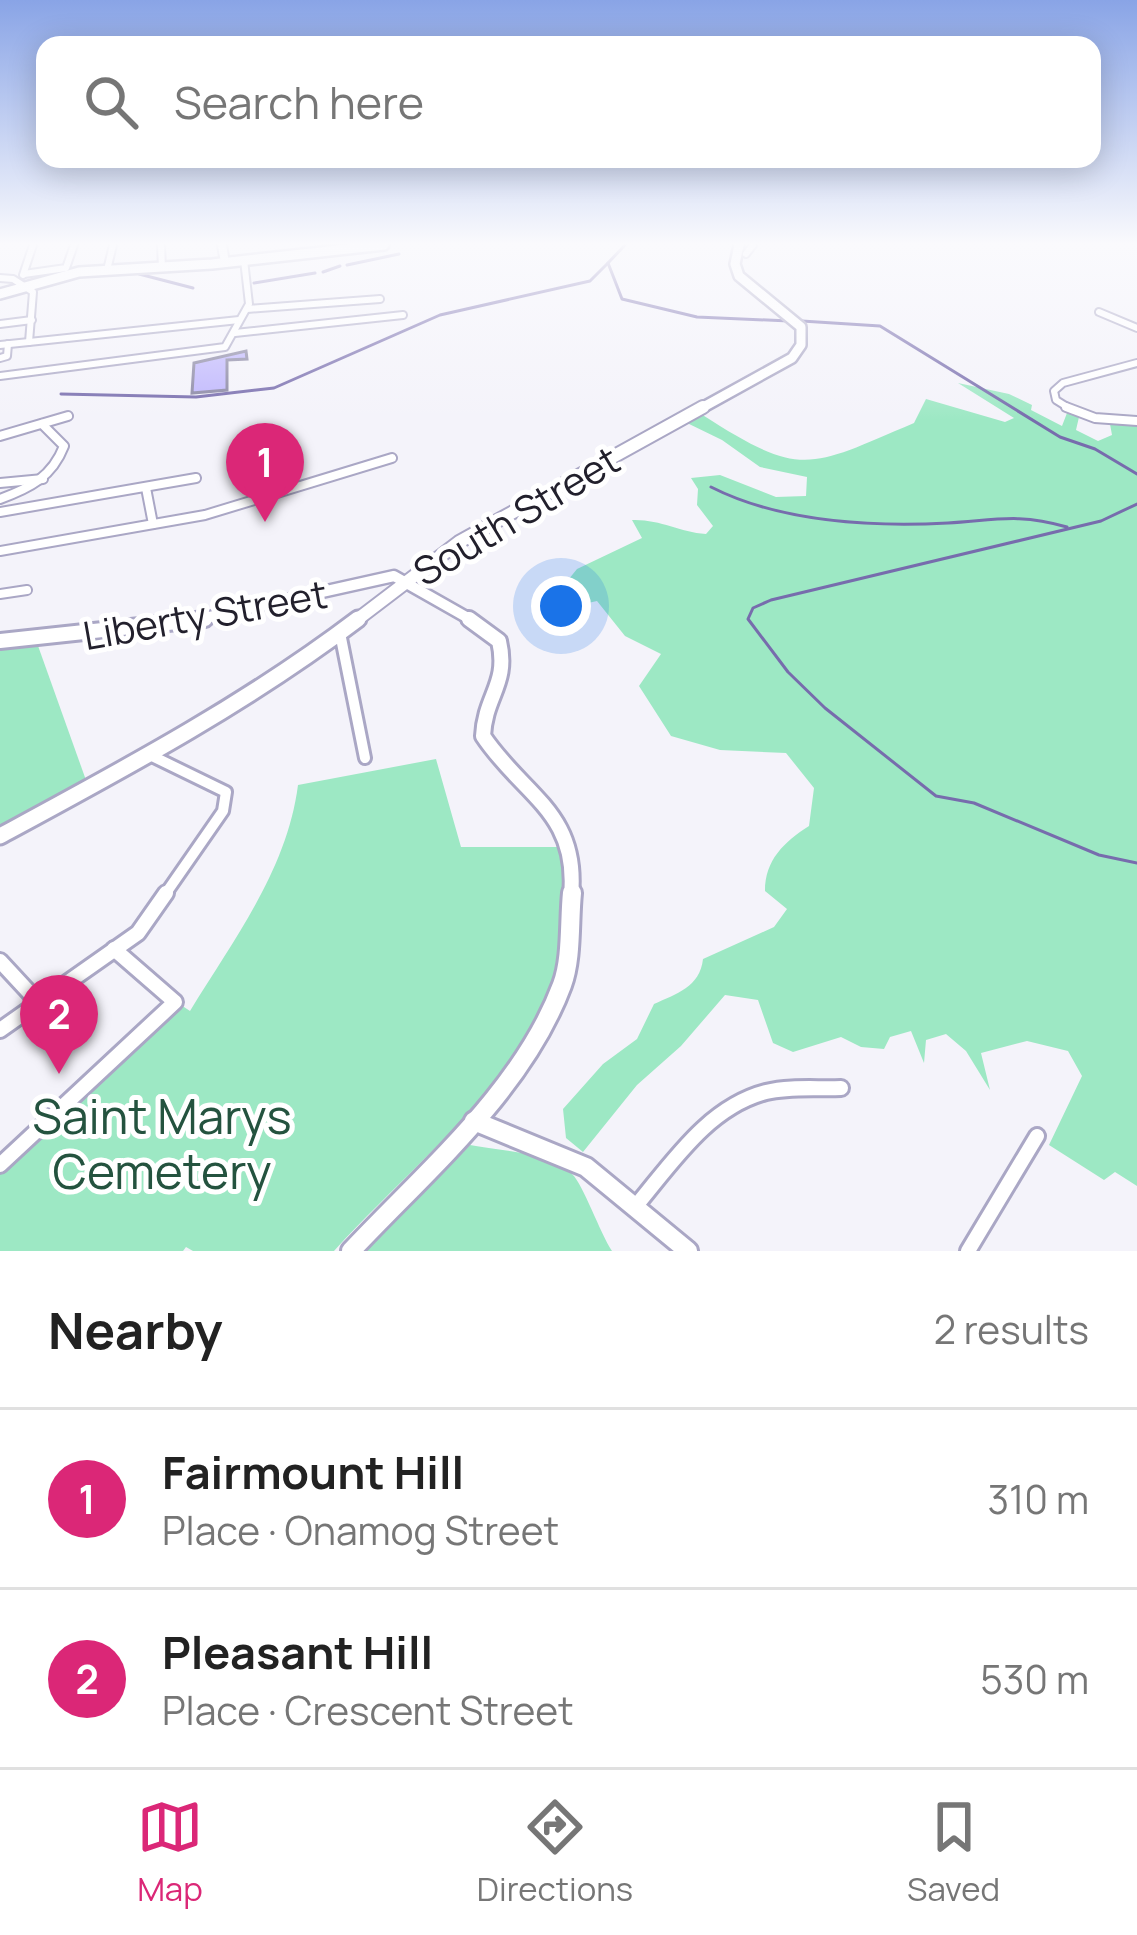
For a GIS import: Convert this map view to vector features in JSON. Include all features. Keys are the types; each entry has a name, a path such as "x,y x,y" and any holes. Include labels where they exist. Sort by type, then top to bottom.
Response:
{"main road":[{"name":"South Street","path":"0,836 292,669 459,542 797,352 802,341 800,325 774,303"}],"street":[{"path":"29,342 34,303"},
{"path":"0,376 224,347 247,303"},
{"path":"247,309 322,303"},
{"path":"1099,312 1137,328"},
{"path":"235,333 404,315"},
{"path":"0,324 32,320"},
{"path":"0,358 7,356 4,345 238,320"},
{"path":"183,355 184,326"},
{"path":"1137,363 1063,382 1054,391 1058,402 1070,410 1114,421 1137,421"},
{"path":"0,436 68,416"},
{"path":"0,499 43,479 60,460 64,446 42,424"},
{"path":"0,551 205,515 392,458"},
{"path":"0,512 196,478"},
{"path":"0,482 43,479"},
{"path":"146,488 153,524"},
{"name":"Liberty Street","path":"0,641 149,629 294,602 394,576 406,581"},
{"path":"351,1251 474,1121 520,1063 560,997 572,856 541,798 495,754 484,736 484,717 505,668 497,638 406,581"},
{"path":"0,594 27,590"},
{"path":"340,633 365,758"},
{"path":"0,1030 138,933 225,802 226,792 149,754"},
{"path":"0,1165 175,1002 115,950"},
{"path":"0,962 38,1003"},
{"path":"635,1208 691,1142 739,1103 766,1092 841,1088"},
{"path":"474,1121 490,1133 549,1148 576,1161 688,1251"},
{"path":"968,1251 1036,1136"}],"green space":[{"path":"958,383 1009,394 1062,426 1067,413 1079,417 1076,430 1098,441 1112,435 1110,424 1137,426 1137,1186 1115,1172 1104,1180 1049,1145 1082,1076 1068,1051 1027,1041 981,1053 990,1090 966,1051 946,1034 926,1040 924,1063 911,1031 890,1037 884,1049 861,1047 841,1037 793,1052 773,1043 758,1000 725,995 681,1046 637,1085 583,1152 566,1138 563,1109 603,1064 637,1039 654,1004 692,983 703,959 774,927 787,909 765,891 768,870 778,853 809,826 814,788 786,753 720,750 671,736 639,686 661,654 625,636 597,601 570,607 560,590 577,569 642,538 632,520 706,534 713,526 697,505 698,489 691,478 720,475 776,497 806,496 807,477 760,467 722,440 685,422 701,414 762,449 806,460 850,450 914,423 926,399 1005,422 1014,418"},
{"path":"37,643 87,783 0,830 0,644"},
{"path":"436,759 461,847 563,847 567,913 556,971 533,1024 463,1119 334,1251 193,1251 186,1247 183,1251 0,1251 0,1174 181,1005 190,1011 271,875 298,785"},
{"name":"Saint Marys Cemetery","path":"470,1145 538,1157 563,1167 576,1179 612,1251 366,1251"}],"building":[{"path":"246,351 247,359 227,360 227,390 192,393 194,363"}],"waterway":[{"path":"61,394 196,397 274,388 440,315 491,303"},
{"path":"640,303 697,317 789,321"},
{"path":"802,321 880,326 1060,437 1095,449 1137,474"},
{"path":"711,487 766,508 826,520 919,524 1021,519 1067,527"},
{"path":"1137,504 1101,521 771,600 753,608 748,619 788,672 825,708 936,796 974,803 1099,855 1137,863"}],"place":[{"name":"Fairmount Hill","path":"265,522"},
{"name":"Pleasant Hill","path":"59,1074"}]}
